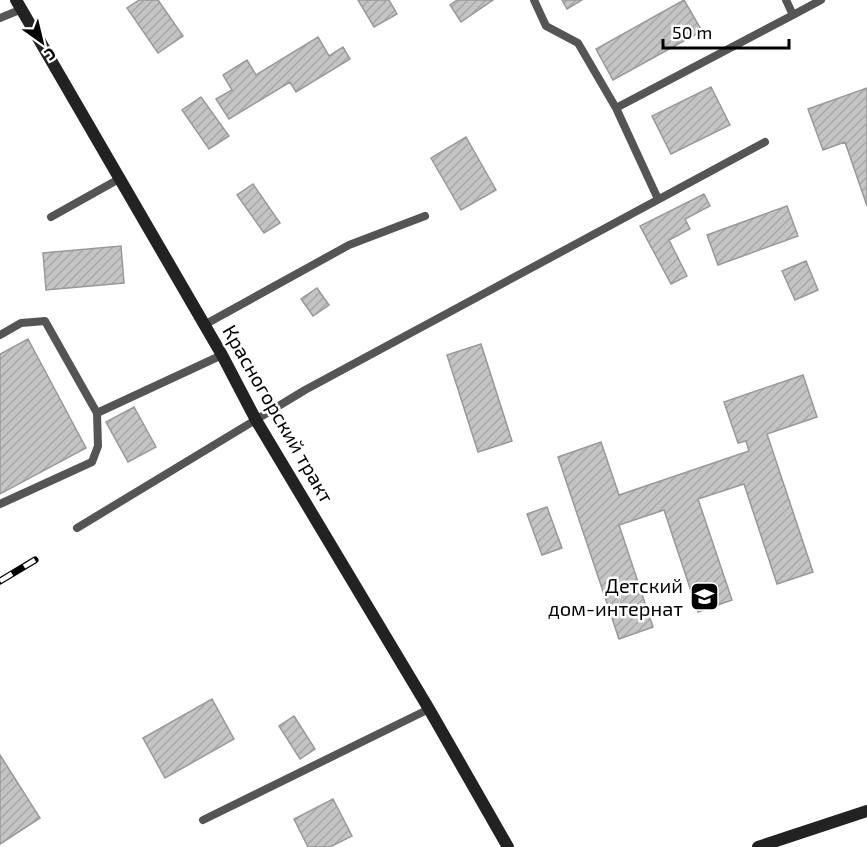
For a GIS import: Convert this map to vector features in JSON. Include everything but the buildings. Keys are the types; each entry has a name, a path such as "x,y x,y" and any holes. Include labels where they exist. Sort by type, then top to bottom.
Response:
{"main road":[{"name":"Красногорский тракт","path":"19,5 222,355 256,420 508,847"},
{"path":"758,847 867,812"}],"lane":[{"path":"534,0 546,26 578,43 616,108 658,199"},
{"path":"786,0 793,15"},
{"path":"616,108 822,0"},
{"path":"0,18 19,5"},
{"path":"77,528 305,390 765,141"},
{"path":"51,218 119,179"},
{"path":"204,325 349,245 425,216"},
{"path":"0,334 21,323 45,321 97,414 98,446 92,462 0,504"},
{"path":"97,414 222,355"},
{"path":"203,820 429,710"}],"railway":[{"path":"0,581 35,560"}],"place":[{"name":"Детский дом-интернат","path":"704,597"}]}
